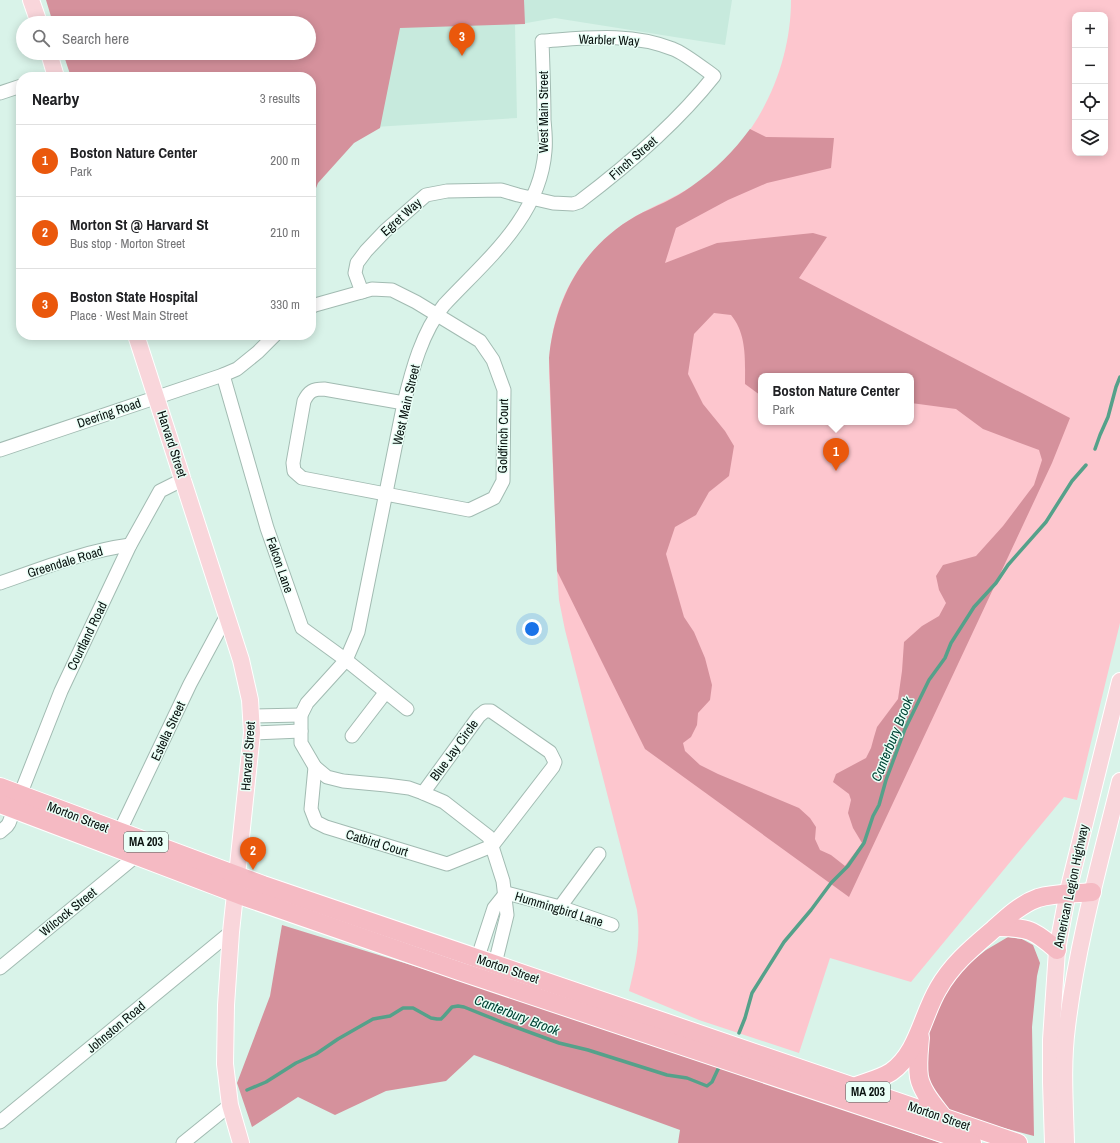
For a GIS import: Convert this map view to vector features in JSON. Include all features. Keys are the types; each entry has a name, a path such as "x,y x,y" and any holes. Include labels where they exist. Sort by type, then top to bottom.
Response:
{"highway":[{"name":"Morton Street","path":"0,787 12,803 236,884 493,973 854,1087 1018,1143"},
{"name":"Morton Street","path":"116,840 136,856 236,884"},
{"path":"854,1087 895,1069 907,1055 920,1031 934,996 947,975 960,959 1018,908 1045,896 1092,892"},
{"path":"997,927 1029,930 1040,936 1057,950"},
{"name":"Morton Street","path":"493,973 972,1143"},
{"path":"920,1031 918,1059 919,1077 930,1098 943,1117"}],"main road":[{"path":"31,0 37,16"},
{"path":"51,60 53,72"},
{"name":"Harvard Street","path":"138,340 184,479 241,660 250,700 252,733 231,932 226,1005 225,1064 230,1105 241,1143"},
{"name":"American Legion Highway","path":"1058,1143 1051,1082 1051,1040 1057,950 1067,894 1120,680"},
{"name":"American Legion Highway","path":"1058,1143 1067,1028 1078,950 1120,780"}],"street":[{"name":"Warbler Way","path":"542,41 598,37 636,38 674,49 714,76"},
{"name":"West Main Street","path":"300,715 306,703 346,660 358,632 404,403 413,366 436,315 500,247 521,220 533,199 541,174 545,151 542,41"},
{"name":"Finch Street","path":"533,199 559,204 573,204 579,202 623,167 681,115 714,76"},
{"path":"0,93 16,88"},
{"name":"Egret Way","path":"362,292 355,273 357,263 385,231 426,195 447,191 501,190 533,199"},
{"path":"316,305 372,289 392,290 436,315"},
{"name":"Goldfinch Court","path":"404,403 324,389 314,389 308,393 304,401 292,463 294,471 302,478 387,493 469,510 494,498 503,481 504,390 493,360 480,341 436,315"},
{"name":"Deering Road","path":"0,450 223,375 237,369 270,340"},
{"name":"Falcon Lane","path":"223,375 267,528 302,628 346,660 407,709"},
{"name":"Courtland Road","path":"0,832 7,826 12,803 61,691 130,545 160,491 184,479"},
{"name":"Greendale Road","path":"0,583 77,557 110,548 130,545"},
{"name":"Estella Street","path":"116,840 190,684 226,616"},
{"path":"352,736 385,692"},
{"name":"Blue Jay Circle","path":"423,793 479,716 485,710 491,711 550,752 555,762 553,767 492,846"},
{"path":"251,716 300,715 301,743 315,767 327,777 343,781 408,788 423,793 444,802 488,837 506,893 507,915 493,973"},
{"path":"252,733 301,731"},
{"name":"Catbird Court","path":"315,767 311,809 316,822 321,825 447,864 492,846"},
{"path":"560,907 599,854"},
{"name":"Wilcock Street","path":"0,968 136,856"},
{"path":"475,967 494,908 506,893"},
{"name":"Hummingbird Lane","path":"506,893 560,907 612,925"},
{"name":"Johnston Road","path":"0,1122 231,932"},
{"path":"182,1143 230,1105"}],"shaded area":[{"path":"46,0 524,0 525,24 400,28 380,128 354,143 318,183 316,188 316,72 69,72 65,60 316,60 316,16 51,16"},
{"path":"193,0 732,0 725,45 555,18 515,25 517,118 316,131 316,72 311,72 310,60 316,60 316,16 274,16"},
{"path":"791,0 1120,0 1120,623 1077,800 1064,797 911,982 830,958 799,1053 699,1020 629,991 634,970 638,941 637,910 565,630 559,600 549,372 550,348 554,325 561,303 570,283 582,264 597,246 614,231 634,217 695,185 723,162 740,143 755,122 768,100 778,76 785,51"},
{"path":"750,129 766,137 834,138 831,168 767,183 728,200 676,228 665,263 717,243 813,233 827,237 799,278 1070,418 1052,463 849,897 645,749 557,571 549,358 552,336 565,295 587,258 601,242 617,228 636,216 685,191 709,173 731,152","holes":["714,313 731,315 736,322 744,348 745,384 758,394 758,373 914,373 914,403 956,409 983,429 1039,450 1042,460 1034,485 1003,526 976,556 943,565 936,576 939,590 946,603 939,616 922,626 904,642 898,699 877,727 871,748 866,758 836,774 833,782 849,794 851,800 848,813 853,828 862,843 845,866 831,855 820,850 815,839 816,827 810,818 799,808 700,765 685,751 683,743 691,737 697,725 698,713 710,700 712,685 705,658 694,632 684,617 666,554 675,527 696,515 709,492 729,476 734,446 725,431 703,404 688,374 694,334"]},
{"path":"282,925 540,1005 941,1143 678,1143 680,1130 474,1055 446,1081 386,1091 335,1115 298,1097 252,1127 237,1083 270,996"},
{"path":"1008,937 1022,939 1033,945 1040,963 1037,976 1032,1027 1034,1136 954,1115 930,1093 924,1070 927,1034 943,997 962,969 986,950"}],"waterway":[{"name":"Canterbury Brook","path":"1095,449 1108,417 1120,377"},
{"name":"Canterbury Brook","path":"739,1033 752,993 784,942 831,883 848,866 864,843 873,816 879,805 886,780 905,729 929,680 945,658 951,643 974,607 996,583 1008,565 1046,522 1072,481 1086,465"},
{"name":"Canterbury Brook","path":"247,1090 266,1082 296,1063 316,1054 338,1039 373,1019 390,1016 403,1008 413,1008 431,1018 441,1019 452,1007 464,1007 559,1043 588,1050 667,1075 687,1078 707,1086 712,1082 719,1067"}],"place":[{"name":"Boston State Hospital","path":"462,56"},
{"name":"Boston Nature Center","path":"836,471"},
{"name":"Morton St @ Harvard St","path":"253,870"}]}
